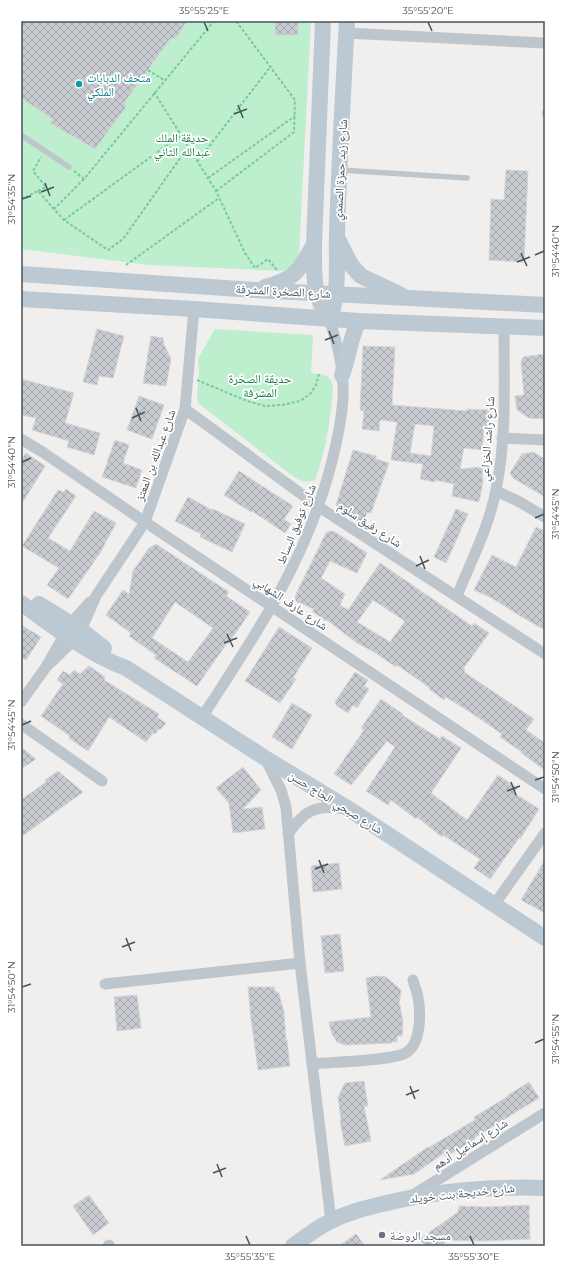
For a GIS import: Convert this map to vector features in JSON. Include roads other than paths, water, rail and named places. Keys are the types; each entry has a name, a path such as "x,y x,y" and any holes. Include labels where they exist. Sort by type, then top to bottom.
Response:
{"street":[{"name":"شارع زيد حمزة الصمدي","path":"323,21 314,244 314,279 319,303 329,319"},
{"name":"شارع زيد حمزة الصمدي","path":"329,319 333,311 336,294 337,235 347,27"},
{"path":"347,27 545,43"},
{"path":"337,235 351,265 361,276 408,299"},
{"path":"254,290 279,284 292,277 303,266 314,244"},
{"name":"شارع الصخرة المشرفة","path":"21,274 254,290 545,305"},
{"name":"شارع الصخرة المشرفة","path":"21,299 194,309 329,319 545,328"},
{"name":"شارع عبدالله بن المعتز","path":"21,702 72,632 145,522 185,409 194,309"},
{"name":"شارع توفيق البساط","path":"202,717 256,635 273,606 290,574 319,507 334,457 343,398 342,375 338,352 329,319"},
{"path":"342,375 345,368 351,338 359,320"},
{"name":"شارع راشد الخزاعي","path":"457,596 489,517 496,491 502,438 504,326"},
{"name":"شارع رفيق سلوم","path":"185,409 319,507 545,654"},
{"path":"502,438 545,440"},
{"name":"شارع عارف الشهابي","path":"21,439 545,789"},
{"path":"496,491 518,501 545,517"},
{"name":"شارع صبحي الحاج حسن","path":"21,593 112,662 126,668 265,758 349,809 494,906 545,938"},
{"name":"شارع صبحي الحاج حسن","path":"21,603 72,632"},
{"path":"21,724 102,781"},
{"path":"265,758 277,780 284,798 300,963 331,1221"},
{"path":"288,834 305,813 314,809 328,807 349,809"},
{"path":"494,906 545,833"},
{"path":"105,984 300,963"},
{"path":"312,1064 391,1057 407,1052 414,1045 418,1032 418,997 413,980"},
{"name":"شارع إسماعيل أدهم","path":"409,1197 545,1113"},
{"name":"شارع خديجة بنت خويلد","path":"293,1246 331,1221 360,1210 409,1197 474,1189 520,1187 545,1188"}],"lane":[{"path":"21,135 69,167"},
{"path":"340,170 467,178"}],"place":[{"name":"متحف الدبابات الملكي","path":"79,84"},
{"name":"مسجد الروضة","path":"382,1235"}],"park label":[{"name":"حديقة الملك عبدالله الثاني","path":"182,144"},
{"name":"حديقة الصخرة المشرفة","path":"260,385"}]}
